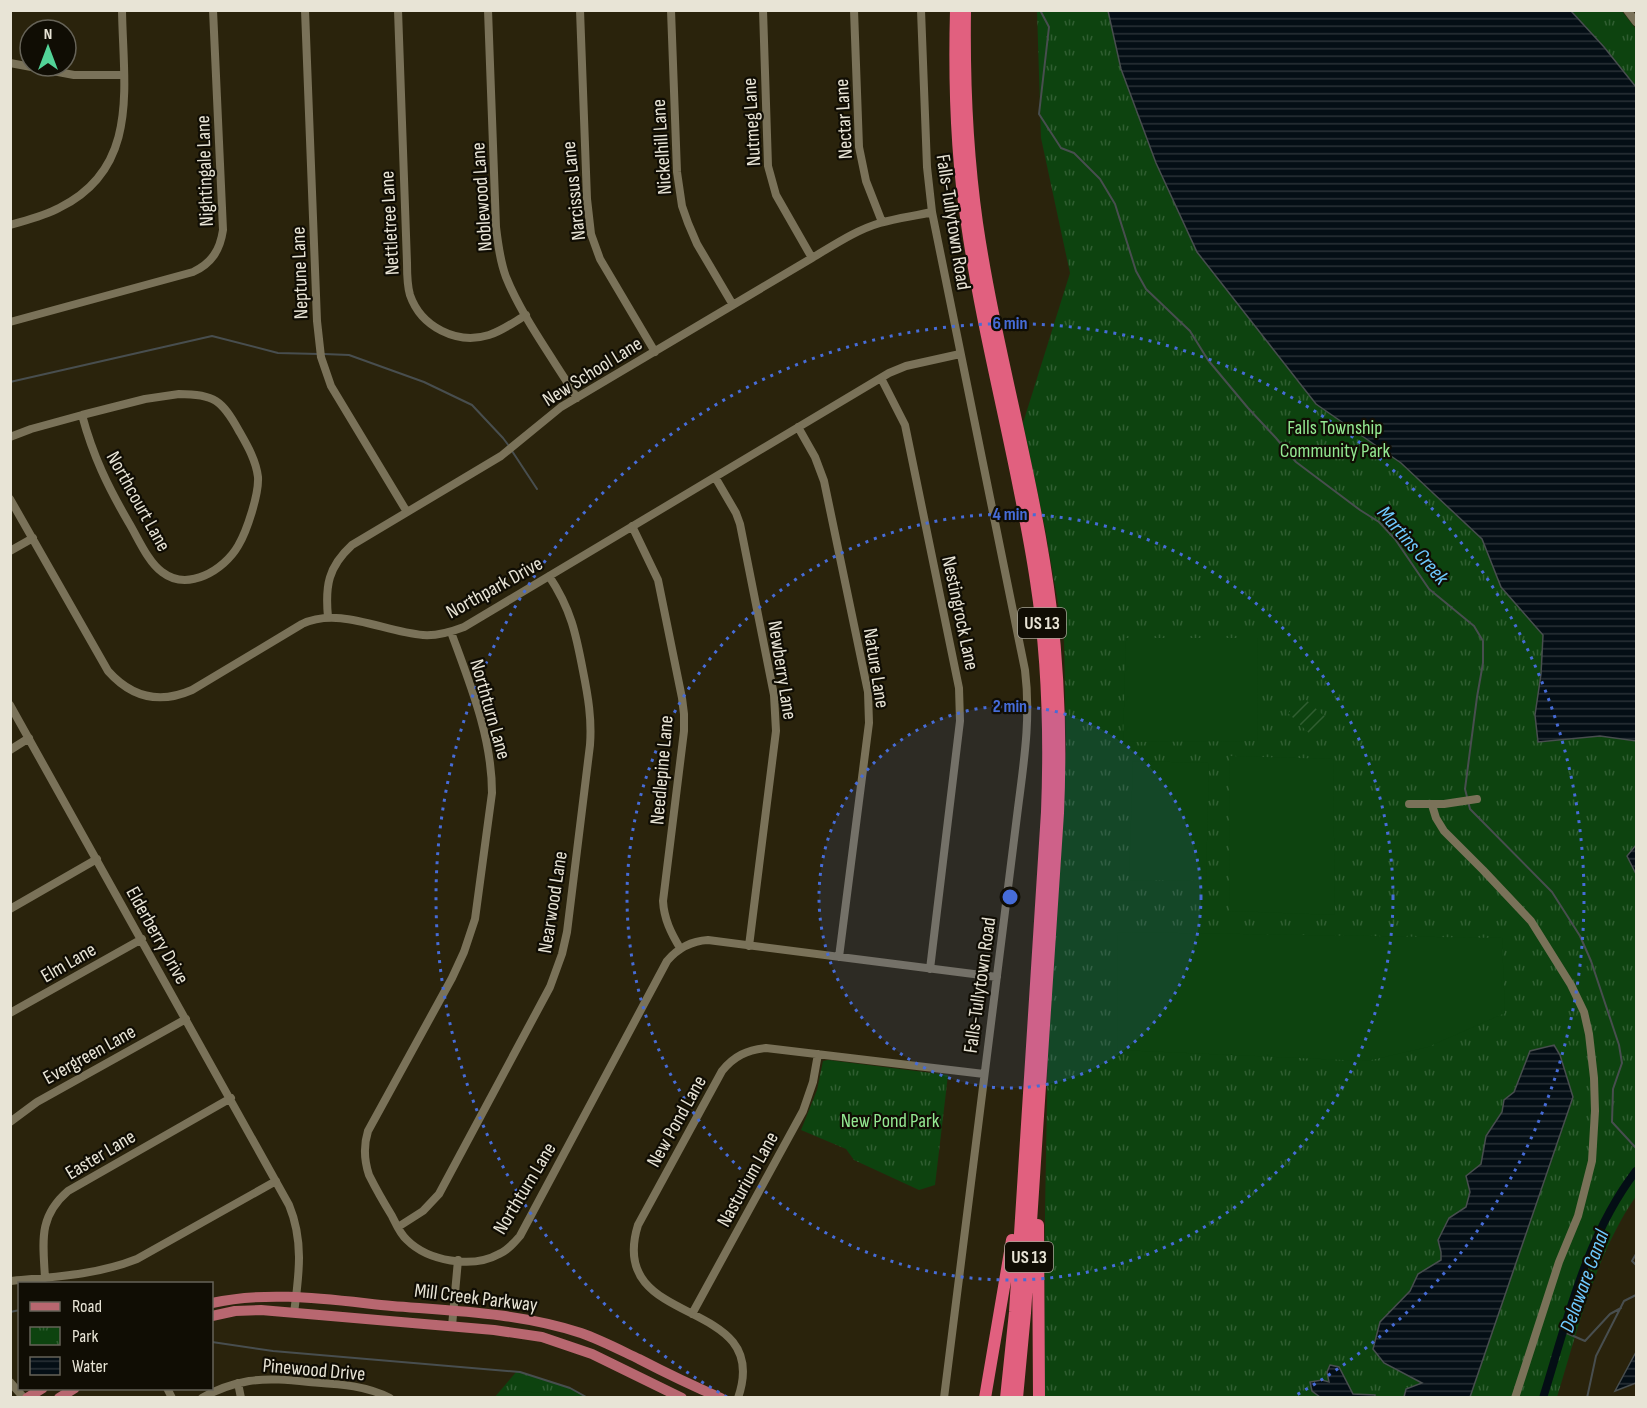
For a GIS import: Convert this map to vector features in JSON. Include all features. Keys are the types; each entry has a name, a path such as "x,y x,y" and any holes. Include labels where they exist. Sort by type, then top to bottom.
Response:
{"highway":[{"path":"950,10 955,79"},
{"name":"US 13","path":"963,13 955,79 958,147 967,225 1032,553 1046,668 1049,754 1048,802 1014,1312 1006,1398"},
{"name":"US 13","path":"963,13 968,136 977,224 1042,551 1051,608 1059,725 1059,783 1025,1313 1017,1398"},
{"path":"1038,1116 1039,1398"},
{"path":"985,1398 1023,1174"}],"main road":[{"name":"Mill Creek Parkway","path":"213,1303 247,1297 296,1297 538,1321 573,1330 606,1343 721,1398"},
{"name":"Mill Creek Parkway","path":"213,1316 248,1310 452,1326 542,1337 570,1345 609,1361 682,1398"},
{"path":"26,1398 41,1390"},
{"path":"59,1398 73,1390"}],"street":[{"path":"10,225 61,208 86,190 104,169 113,154 118,142 124,108 122,10"},
{"name":"Nightingale Lane","path":"10,322 193,272 213,258 218,250 223,230 213,10"},
{"name":"Neptune Lane","path":"305,10 317,321 321,357 331,386 407,512"},
{"name":"Nettletree Lane","path":"398,10 406,263 410,293 414,303 420,313 435,327 461,337 471,338 490,334 526,315"},
{"name":"Noblewood Lane","path":"488,10 498,244 506,276 526,315 576,398"},
{"name":"Narcissus Lane","path":"580,10 587,199 591,234 600,259 654,352"},
{"name":"Nickelhill Lane","path":"671,10 677,172 680,196 697,244 733,305"},
{"name":"Nutmeg Lane","path":"763,10 768,166 776,195 812,258"},
{"name":"Nectar Lane","path":"854,10 859,147 866,181 882,222"},
{"name":"Falls-Tullytown Road","path":"921,10 927,167 932,212 1025,670 1028,700 1028,729 944,1398"},
{"path":"1627,10 1636,21"},
{"path":"10,63 74,75 124,75"},
{"name":"New School Lane","path":"328,617 326,592 328,581 337,561 352,545 501,456 548,417 576,398 852,235 882,222 932,212"},
{"name":"Northpark Drive","path":"10,499 108,671 123,686 142,695 173,697 192,690 302,624 318,618 339,618 424,635 451,632 464,627 881,378 898,369 960,354"},
{"name":"Nestingrock Lane","path":"881,378 905,425 959,688 960,722 930,969"},
{"name":"Northcourt Lane","path":"10,437 31,429 82,415 145,399 178,394 204,395 220,403 244,438 256,464 258,478 255,502 239,544 221,566 193,580 177,580 157,568 123,512 96,461 82,415"},
{"name":"Nature Lane","path":"798,428 815,457 824,482 868,692 869,723 839,957"},
{"name":"Newberry Lane","path":"716,477 740,524 776,713 776,731 749,946"},
{"name":"Needlepine Lane","path":"632,526 658,580 682,698 684,731 663,901 663,912 668,926 680,948"},
{"path":"10,550 33,538"},
{"name":"Nearwood Lane","path":"398,1227 423,1211 439,1194 550,987 562,954 567,932 590,745 591,718 575,631 565,602 549,576"},
{"name":"Northturn Lane","path":"451,632 488,747 492,793 477,909 470,936 452,978 366,1138 364,1157 369,1175 407,1241 427,1254 442,1259 474,1261 497,1256 512,1245 520,1236 667,962 680,948"},
{"name":"Elderberry Drive","path":"10,705 289,1205 300,1245 294,1313"},
{"path":"10,750 29,738"},
{"path":"1409,804 1432,805 1477,799"},
{"path":"1432,805 1436,818 1444,831 1531,921 1571,985 1584,1012 1589,1034 1595,1111 1592,1161 1578,1216 1559,1262 1515,1398"},
{"path":"10,909 97,859"},
{"name":"Elm Lane","path":"10,1013 142,939"},
{"path":"680,948 706,940 997,977"},
{"name":"Evergreen Lane","path":"10,1122 46,1097 186,1019"},
{"name":"New Pond Lane","path":"738,1398 744,1377 742,1357 738,1348 723,1330 660,1296 644,1282 633,1254 634,1237 638,1225 711,1090 729,1063 744,1052 766,1048 984,1074"},
{"name":"Nasturium Lane","path":"692,1314 803,1111 813,1082 818,1054"},
{"name":"Easter Lane","path":"45,1278 42,1240 44,1226 60,1198 117,1162 231,1098"},
{"path":"10,1281 96,1272 137,1259 276,1181"},
{"path":"452,1326 458,1260"},
{"name":"Pinewood Drive","path":"202,1398 238,1383 269,1379 360,1387 374,1390 390,1398"},
{"path":"10,1382 26,1398"},
{"path":"238,1383 241,1398"}],"green space":[{"name":"Falls Township Community Park","path":"1621,10 1636,29 1636,1196 1609,1243 1599,1268 1580,1319 1557,1397 1044,1397 1048,1039 1066,749 1064,638 1045,528 1023,423 1070,273 1041,138 1037,11"},
{"path":"1126,638 1257,638 1258,741 1123,742"},
{"path":"1305,699 1331,722 1314,738 1288,713"},
{"path":"1230,756 1333,759 1335,915 1229,911"},
{"path":"1133,761 1209,763 1206,881 1129,880"},
{"path":"1117,932 1502,938 1505,1013 1428,1047 1367,1061 1118,1050"},
{"name":"New Pond Park","path":"823,1061 948,1075 935,1185 919,1190 854,1160 846,1149 801,1130 817,1090"},
{"path":"517,1371 570,1388 588,1397 494,1398"},
{"path":"510,1390 553,1394 560,1397 495,1397"}],"water":[{"path":"1108,11 1571,11 1636,87 1636,741 1600,736 1538,742 1535,715 1541,674 1543,635 1501,587 1482,539 1401,463 1316,404 1197,252 1156,163 1121,69"},
{"path":"1636,845 1636,874 1627,856"},
{"path":"1554,1045 1560,1055 1573,1097 1470,1397 1404,1397 1406,1389 1422,1383 1384,1363 1373,1349 1380,1322 1410,1291 1418,1274 1441,1260 1438,1240 1449,1218 1466,1207 1470,1192 1466,1176 1481,1164 1486,1136 1502,1112 1504,1100 1514,1092 1530,1051"},
{"path":"1636,1352 1636,1383 1615,1391"},
{"path":"1330,1365 1339,1367 1353,1394 1375,1395 1375,1397 1320,1397 1312,1391 1310,1382 1322,1380 1329,1382 1327,1372"}],"waterway":[{"name":"Martins Creek","path":"1040,10 1049,27 1039,114 1061,148 1074,153 1100,179 1115,204 1136,271 1146,289 1190,331 1208,360 1296,462 1379,522 1395,539 1429,589 1474,626 1483,641 1483,663 1465,789 1470,809 1552,892 1580,936 1591,961 1619,1045 1622,1063 1613,1089 1612,1122 1636,1148"},
{"path":"10,382 212,336 278,353 319,354"},
{"path":"324,354 349,355 424,382 472,405 509,446"},
{"path":"512,451 537,489"},
{"name":"Delaware Canal","path":"1543,1398 1570,1309 1591,1251 1619,1196 1636,1171"},
{"name":"Martins Creek","path":"1636,1254 1632,1261 1636,1265"},
{"name":"Martins Creek","path":"1587,1398 1596,1356 1624,1301 1636,1295"},
{"path":"1564,1332 1585,1341 1610,1314 1621,1308"},
{"path":"10,1312 18,1310"},
{"path":"213,1342 273,1351 520,1372 570,1388 588,1398"}]}
